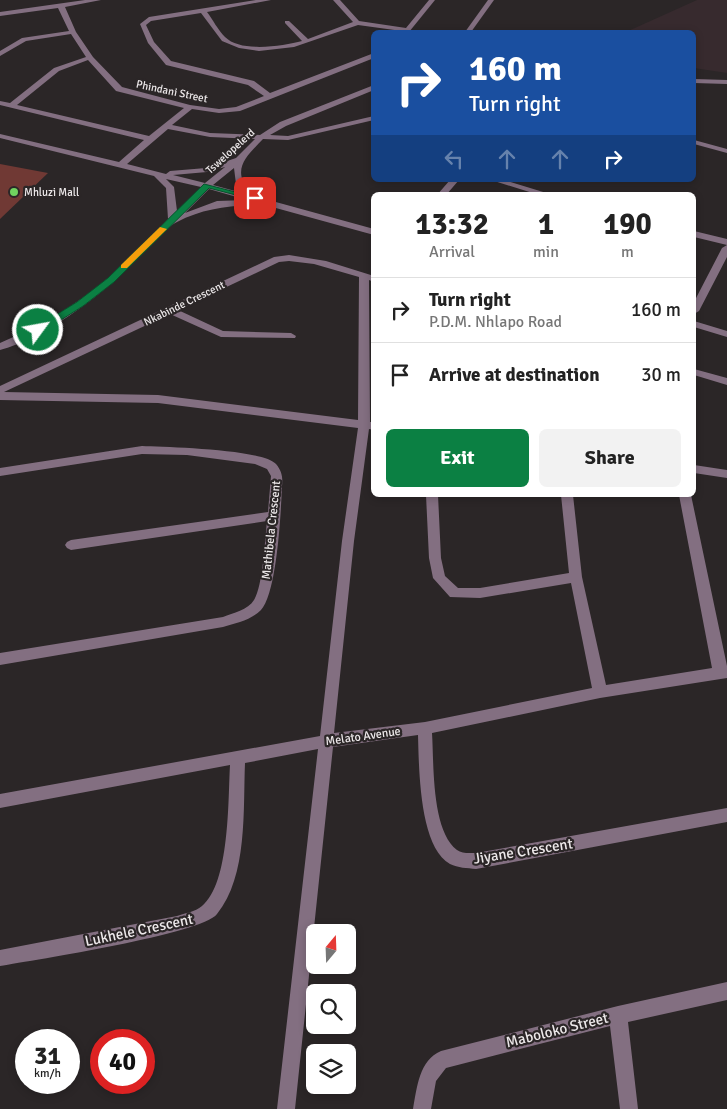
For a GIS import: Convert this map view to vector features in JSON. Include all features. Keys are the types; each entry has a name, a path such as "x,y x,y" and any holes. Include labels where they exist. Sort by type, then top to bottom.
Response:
{"street":[{"path":"0,14 98,0"},
{"path":"268,0 149,19 143,22 143,27 151,43 168,63 251,82 270,97"},
{"path":"336,0 357,22"},
{"path":"408,30 432,0"},
{"path":"469,30 491,0"},
{"name":"Phindani Street","path":"61,6 73,32 90,58 119,89 190,108 229,111 270,97 371,56"},
{"path":"202,10 218,33 228,41 278,50 357,22 401,30"},
{"path":"287,22 306,41"},
{"path":"0,54 24,39 73,32"},
{"path":"12,105 60,66 71,61 90,58"},
{"path":"696,81 727,82"},
{"name":"Tswelopelerd","path":"0,347 38,330 80,304 111,280 207,186 240,160 261,137 282,124 328,108 371,89"},
{"path":"0,103 150,139"},
{"path":"120,166 150,139 190,108"},
{"path":"166,126 210,136 299,136 371,119"},
{"path":"0,136 270,202 371,231"},
{"path":"696,143 727,151"},
{"path":"156,174 207,170 240,160 238,180 242,188 270,202"},
{"path":"156,174 170,187 173,220 222,204 270,202"},
{"path":"444,192 453,182"},
{"path":"502,182 538,192"},
{"path":"696,234 727,242"},
{"path":"696,308 722,268 727,248"},
{"name":"Nkabinde Crescent","path":"0,390 248,272 283,258 312,261 369,278"},
{"path":"286,1109 326,741 369,425 369,278"},
{"path":"170,310 221,334 291,336"},
{"path":"696,325 727,334"},
{"path":"696,373 727,382"},
{"path":"0,396 158,399 369,425"},
{"name":"Mathibela Crescent","path":"0,472 142,450 187,451 244,457 264,462 275,470 277,487 263,595 254,609 236,618 204,625 0,659"},
{"path":"696,469 727,474"},
{"path":"432,497 434,549 439,578 454,592 466,595 480,594 576,578"},
{"path":"567,497 576,578 600,692"},
{"path":"686,497 724,672"},
{"path":"71,545 272,516"},
{"name":"Melato Avenue","path":"0,801 326,741 424,728 600,692 724,672"},
{"name":"Jiyane Crescent","path":"424,728 432,825 440,844 454,858 476,861 727,815"},
{"name":"Lukhele Crescent","path":"0,958 177,924 201,916 212,909 228,870 238,758"},
{"name":"Maboloko Street","path":"422,1109 428,1077 441,1060 618,1015 727,991"},
{"path":"618,1015 628,1109"}],"shaded area":[{"path":"697,0 727,0 727,73 696,68 696,30 630,30"}],"building":[{"name":"Mhluzi Mall","path":"0,164 48,173 0,219"}],"slow traffic":[{"path":"124,267 163,229"}],"place":[{"name":"Mhluzi Mall","path":"14,192"}],"route":[{"path":"38,330 80,304 111,280 207,186 255,198"}]}
